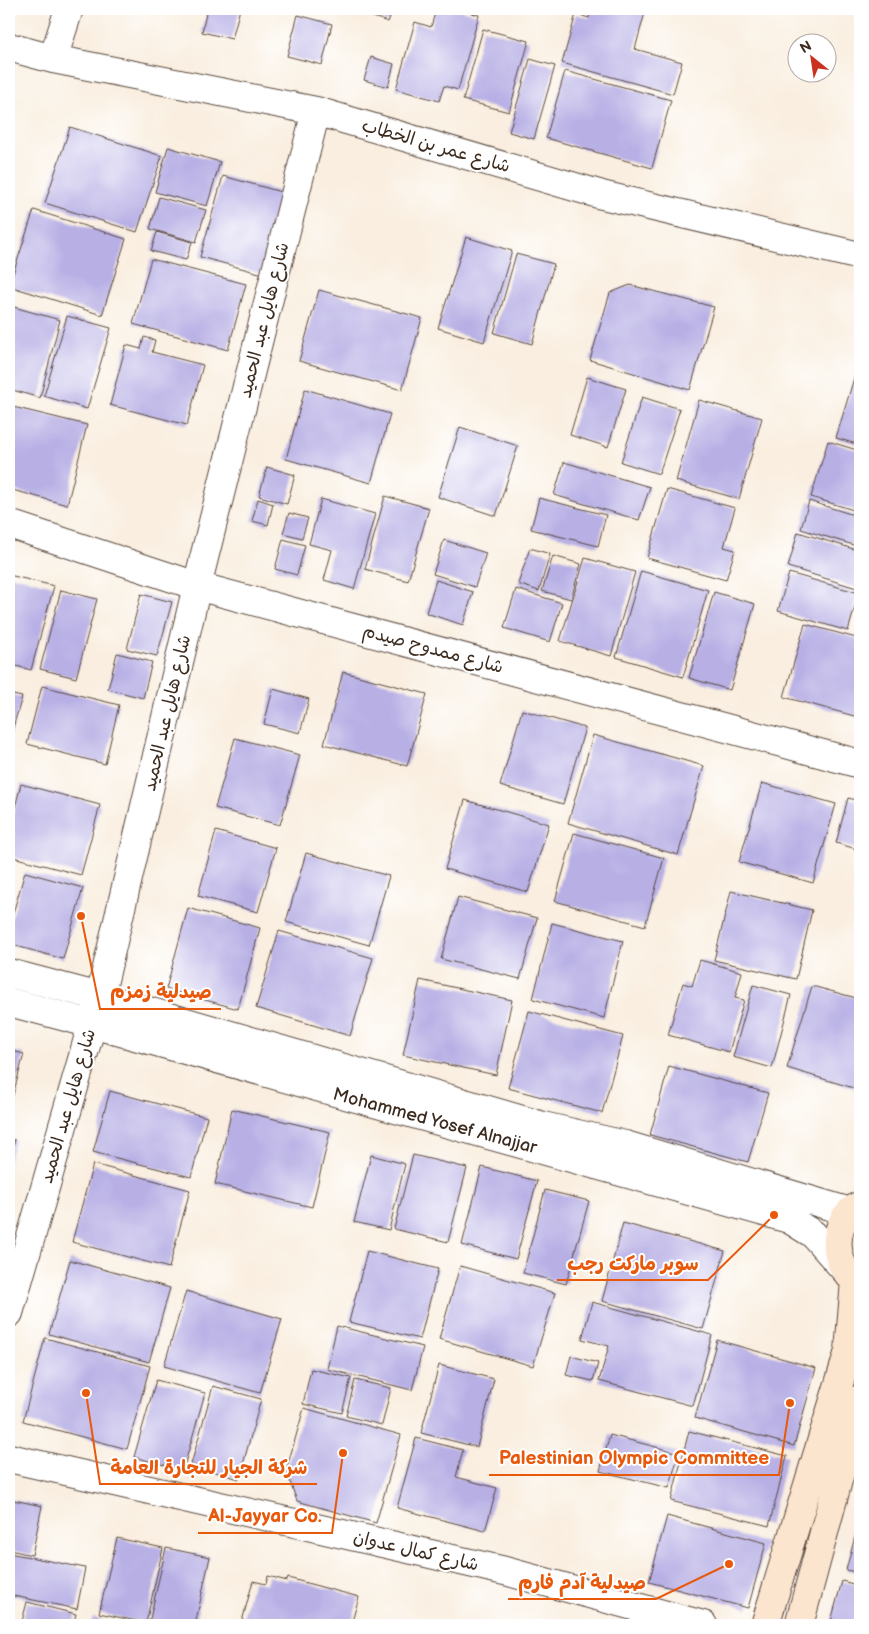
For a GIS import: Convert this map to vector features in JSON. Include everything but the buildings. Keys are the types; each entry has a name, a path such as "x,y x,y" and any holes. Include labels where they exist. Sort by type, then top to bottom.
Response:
{"main road":[{"path":"765,1625 849,1351 853,1278 838,1256 837,1240 841,1225 855,1208"},
{"path":"799,1625 860,1399"}],"street":[{"path":"53,59 69,9"},
{"name":"شارع عمر بن الخطاب","path":"9,46 53,59 316,111 602,195 860,256"},
{"name":"شارع هايل عبد الحميد","path":"9,1313 100,997 197,586 316,111"},
{"name":"شارع ممدوح صيدم","path":"9,524 197,586 860,764"},
{"name":"Mohammed Yosef Alnajjar","path":"9,973 100,997 543,1126 625,1145 855,1208"},
{"name":"Mohammed Yosef Alnajjar","path":"9,1002 789,1219 812,1234 853,1278"},
{"name":"شارع كمال عدوان","path":"9,1458 505,1571 704,1625"}],"place":[{"name":"صيدلية زمزم","path":"81,916"},
{"name":"سوبر ماركت رجب","path":"774,1215"},
{"name":"شركة الجيار للتجارة العامة","path":"86,1393"},
{"name":"Palestinian Olympic Committee","path":"790,1403"},
{"name":"Al-Jayyar Co.","path":"343,1453"},
{"name":"صيدلية آدم فارم","path":"729,1564"}]}
